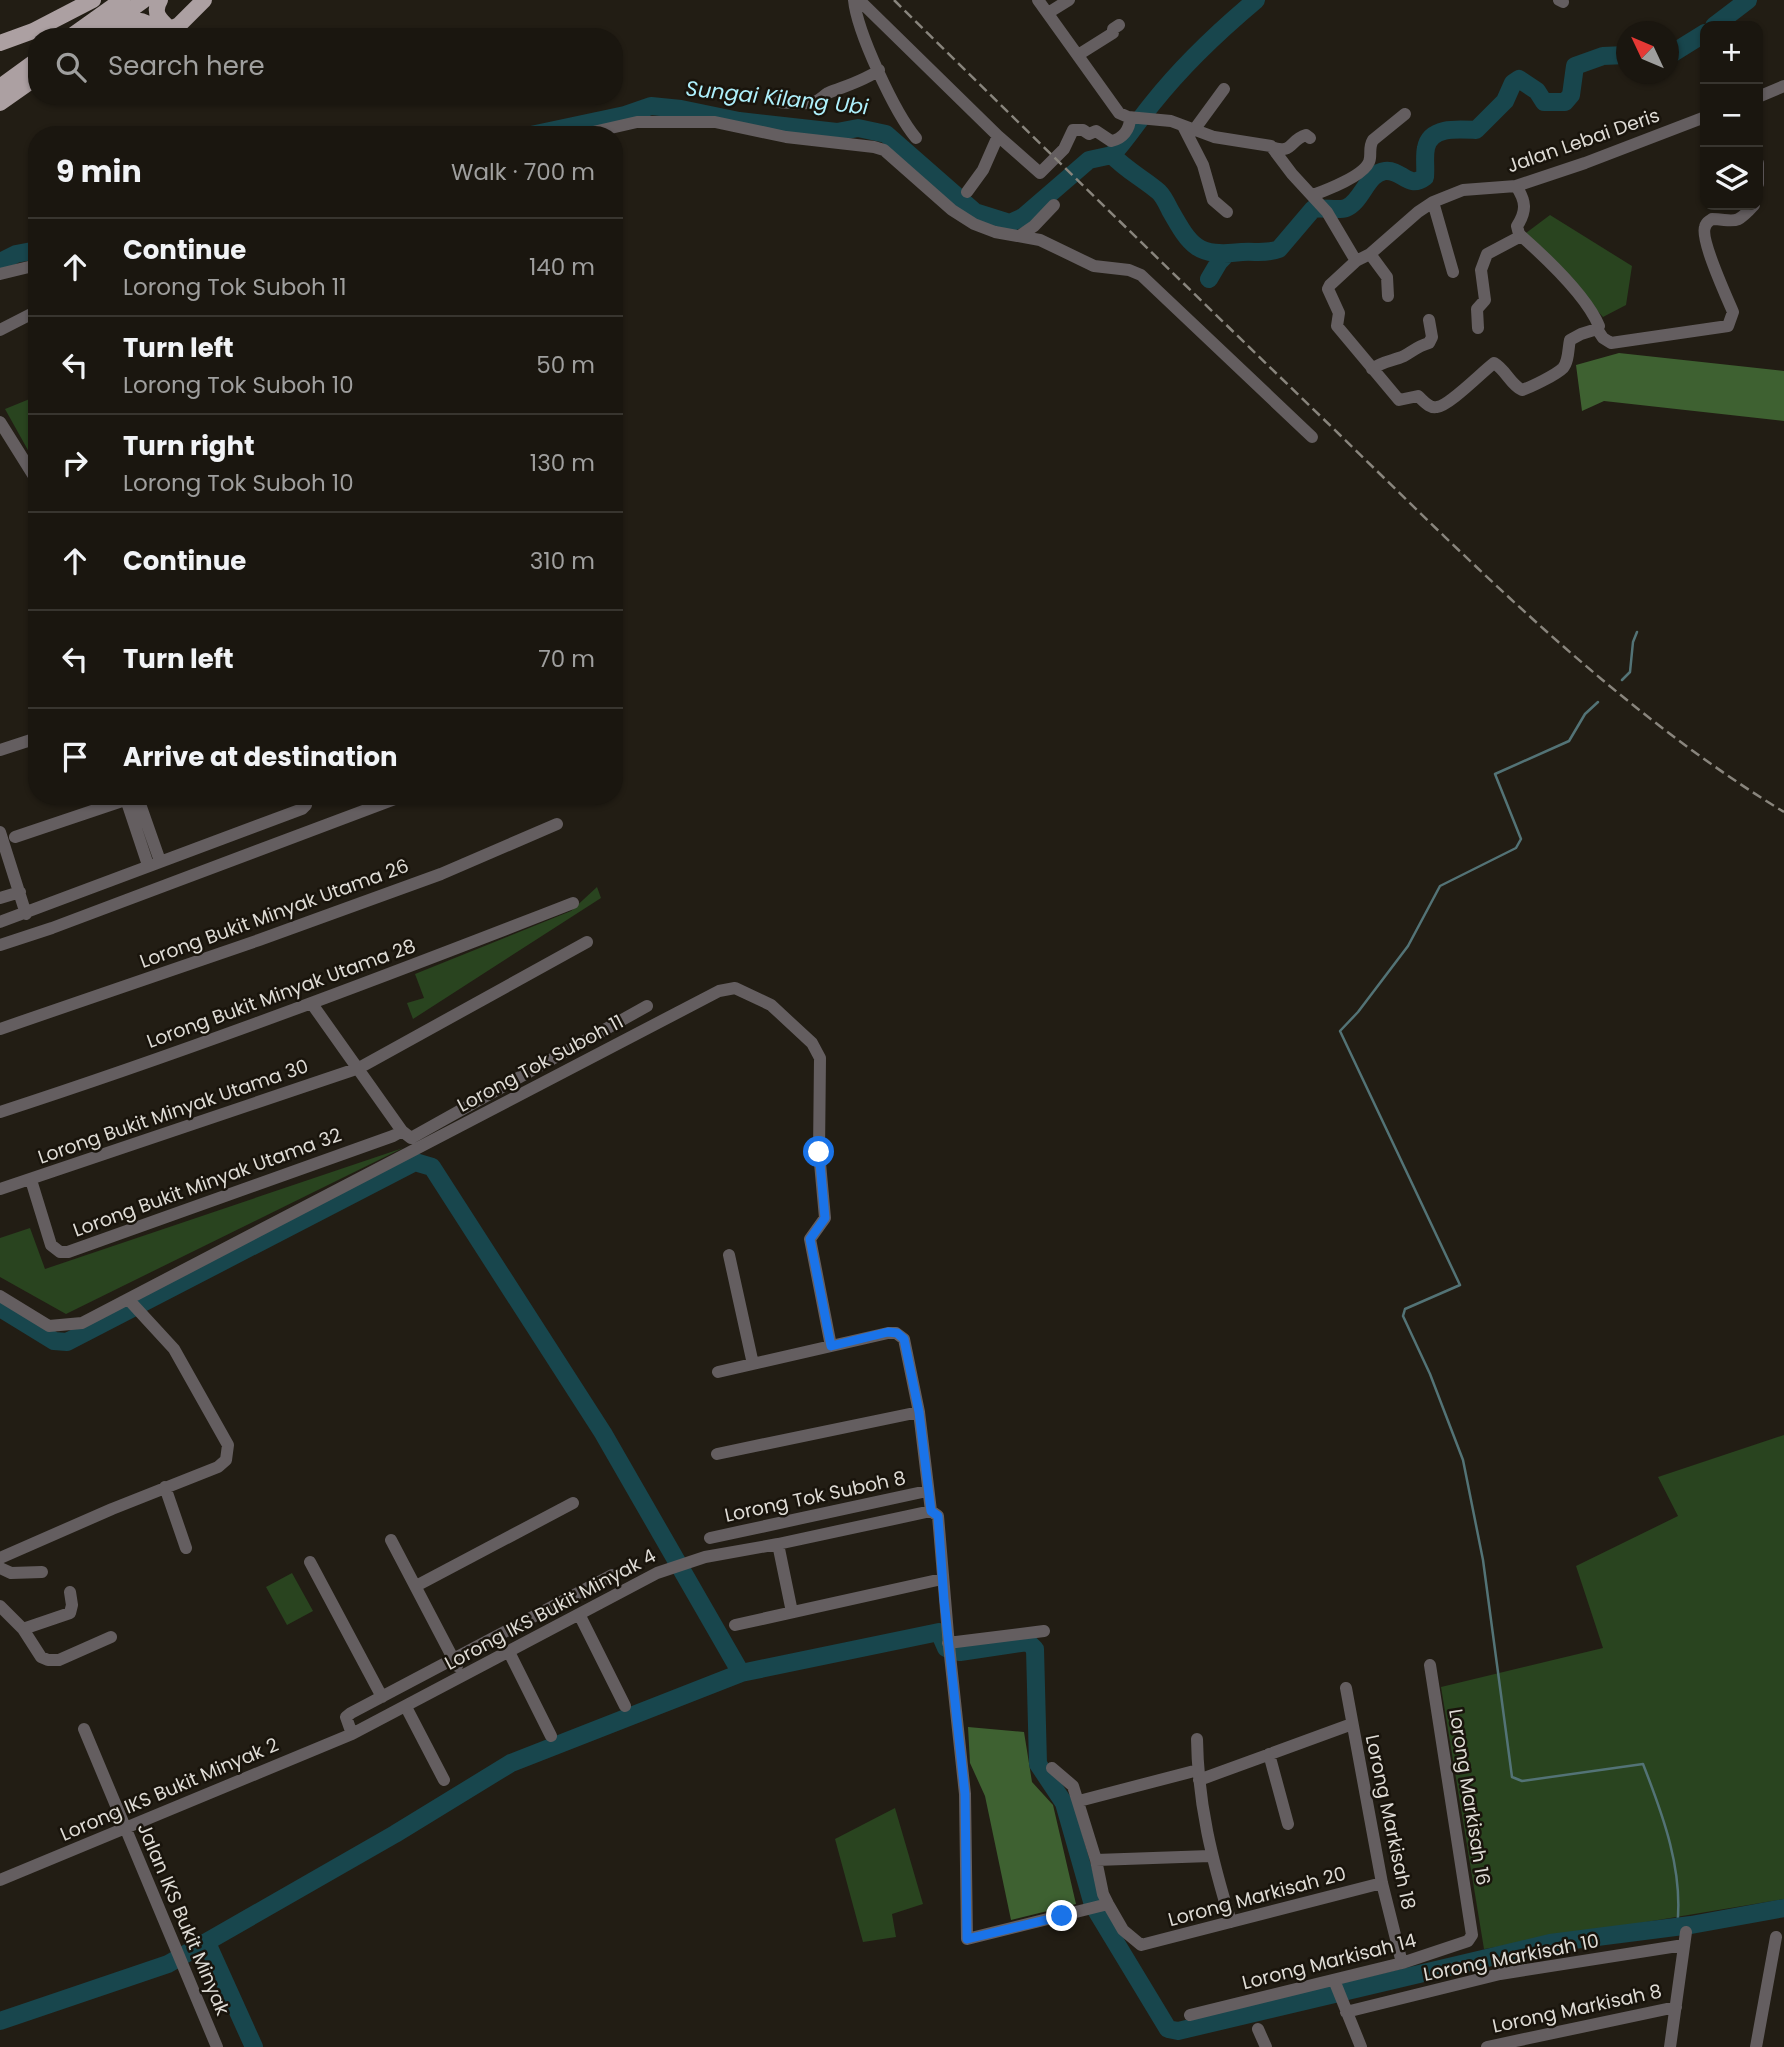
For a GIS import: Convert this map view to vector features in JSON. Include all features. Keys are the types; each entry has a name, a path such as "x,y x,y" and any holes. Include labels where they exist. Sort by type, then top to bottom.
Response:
{"main road":[{"path":"39,28 93,0"},
{"path":"83,28 122,0"},
{"path":"107,27 144,0"},
{"path":"160,0 157,17 169,28"},
{"path":"172,28 179,25 204,0"},
{"path":"107,27 141,22 159,28"},
{"path":"0,43 28,33"},
{"path":"0,86 28,67"},
{"path":"0,103 28,83"}],"street":[{"path":"856,0 856,16 879,70 906,126 916,138"},
{"path":"856,0 1040,173 1064,149 1073,130 1083,130 1089,134 1096,131 1114,141 1121,138 1131,118"},
{"path":"1038,0 1119,113 1131,118 1171,121 1214,137 1281,150 1288,149 1300,137 1306,135 1310,138"},
{"path":"1048,13 1069,0"},
{"path":"1078,55 1113,33 1113,29 1119,25"},
{"path":"779,102 816,102 825,94 844,88 855,80 868,78 879,70"},
{"path":"1763,95 1784,86"},
{"path":"1189,128 1224,89"},
{"path":"1315,197 1366,166 1370,160 1370,145 1373,140 1405,114"},
{"name":"Jalan Lebai Deris","path":"1373,369 1337,326 1339,313 1328,289 1356,261 1370,254 1418,212 1433,202 1464,190 1516,186 1700,119"},
{"path":"619,126 637,122 715,122 786,137 874,147 892,155 953,210 974,224 995,232 1040,240 1094,266 1129,270 1141,275 1312,438"},
{"path":"1189,128 1213,201 1227,212"},
{"path":"968,192 983,170 998,136"},
{"path":"1271,146 1292,174 1328,212 1356,261"},
{"path":"1516,186 1524,205 1524,215 1517,226 1521,236 1561,275 1591,311 1603,338 1611,343 1728,326 1733,312 1713,262 1704,229 1706,223 1712,219 1735,221 1748,210"},
{"path":"1433,202 1453,272"},
{"path":"1021,235 1054,205"},
{"path":"1478,328 1477,309 1485,300 1481,270 1488,254 1521,236"},
{"path":"1370,254 1387,277 1388,296"},
{"path":"0,274 28,267"},
{"path":"0,330 28,316"},
{"path":"1429,320 1432,337 1429,343 1415,347 1404,356 1383,361 1373,369 1399,400 1418,396 1429,406 1437,407 1448,402 1494,363 1506,373 1515,387 1522,390 1528,388 1563,368 1570,340 1597,329"},
{"path":"0,422 28,461"},
{"path":"0,750 28,741"},
{"path":"15,837 112,805"},
{"path":"132,805 154,863"},
{"path":"0,922 298,805"},
{"path":"0,945 379,805"},
{"name":"Lorong Bukit Minyak Utama 26","path":"0,1029 432,878 557,824"},
{"path":"0,832 33,935"},
{"path":"0,898 20,892"},
{"name":"Lorong Bukit Minyak Utama 28","path":"0,1112 112,1076 312,1004 573,903"},
{"name":"Lorong Bukit Minyak Utama 30","path":"0,1189 359,1068 587,942"},
{"name":"Lorong Tok Suboh 11","path":"0,1296 49,1326 82,1323 133,1304 719,991 735,988 771,1005 812,1043 820,1058 819,1152 825,1218 810,1239 831,1346"},
{"path":"312,1004 402,1130 411,1138 647,1006"},
{"name":"Lorong Bukit Minyak Utama 32","path":"32,1180 51,1245 60,1252 68,1252 393,1136 402,1130"},
{"path":"729,1255 753,1364"},
{"path":"0,1558 218,1467 226,1460 228,1445 174,1349 133,1304"},
{"path":"718,1372 888,1332 904,1339 919,1412 927,1491 934,1513 965,1794 967,1939 1105,1905 1096,1860 1079,1801 1068,1780 1052,1768"},
{"path":"717,1454 919,1412"},
{"path":"165,1487 186,1548"},
{"name":"Lorong Tok Suboh 8","path":"710,1538 927,1491"},
{"path":"416,1586 573,1503"},
{"name":"Lorong IKS Bukit Minyak 4","path":"352,1734 657,1573 705,1557 934,1513"},
{"path":"391,1540 462,1676"},
{"path":"778,1544 792,1612"},
{"path":"310,1562 382,1697"},
{"path":"0,1568 11,1573 42,1572"},
{"path":"352,1734 346,1717 612,1575"},
{"path":"735,1625 942,1579"},
{"path":"23,1629 70,1613 70,1592"},
{"path":"0,1606 23,1629 41,1657 48,1660 59,1660 111,1637"},
{"path":"579,1614 625,1706"},
{"path":"949,1648 1044,1631"},
{"path":"509,1652 551,1736"},
{"name":"Lorong Markisah 16","path":"1430,1665 1472,1935"},
{"name":"Lorong Markisah 18","path":"1346,1688 1382,1883 1402,1963"},
{"path":"406,1707 444,1780"},
{"path":"1079,1801 1198,1775 1269,1754 1352,1724"},
{"name":"Jalan IKS Bukit Minyak","path":"84,1729 217,2047"},
{"name":"Lorong IKS Bukit Minyak 2","path":"0,1880 352,1734"},
{"path":"1198,1739 1198,1775 1210,1856 1231,1922"},
{"path":"1269,1754 1289,1824"},
{"path":"1096,1860 1210,1856"},
{"name":"Lorong Markisah 20","path":"1105,1905 1124,1930 1141,1945 1382,1883"},
{"name":"Lorong Markisah 14","path":"1190,2015 1335,1984 1462,1945 1472,1935"},
{"path":"1756,2047 1776,1937"},
{"name":"Lorong Markisah 10","path":"1345,2008 1685,1938 1676,2007"},
{"path":"1335,1984 1361,2047"},
{"path":"1670,2047 1676,2007"},
{"name":"Lorong Markisah 8","path":"1487,2047 1676,2007"},
{"path":"1258,2029 1266,2047"}],"green space":[{"path":"1550,215 1632,266 1626,305 1603,317 1526,233"},
{"path":"1619,353 1784,371 1784,421 1604,401 1582,411 1576,365"},
{"path":"28,400 28,450 5,409"},
{"path":"597,887 601,898 413,1019 407,1003 424,998 415,974 571,911"},
{"path":"403,1148 66,1314 0,1277 0,1238 30,1228 45,1269"},
{"path":"1784,1435 1784,1899 1484,1949 1441,1687 1603,1648 1576,1566 1678,1516 1658,1477"},
{"path":"292,1573 313,1611 287,1625 266,1587"},
{"path":"968,1727 1024,1732 1032,1782 1053,1805 1076,1904 1011,1920 985,1796 970,1763"},
{"path":"895,1808 923,1904 892,1914 896,1937 863,1942 835,1839"}],"waterway":[{"path":"1112,155 1176,76 1256,0"},
{"name":"Sungai Kilang Ubi","path":"1721,21 1748,0"},
{"name":"Sungai Kilang Ubi","path":"1679,49 1700,36"},
{"name":"Sungai Kilang Ubi","path":"573,126 625,115 651,106 739,121 837,132 858,128 886,134 975,212 1010,223 1023,217 1089,160 1112,155 1159,192 1184,233 1197,247 1215,253 1265,252 1279,249 1313,209 1343,209 1352,205 1379,173 1391,171 1414,181 1425,177 1426,148 1433,136 1446,130 1476,130 1505,101 1513,83 1519,79 1537,91 1544,102 1565,102 1571,95 1575,66 1603,56 1616,55"},
{"name":"Sungai Kilang Ubi","path":"0,262 28,252"},
{"path":"1209,279 1227,254"},
{"path":"1622,680 1630,672 1633,642 1637,632"},
{"path":"1598,702 1585,714 1569,741 1495,774 1521,839 1516,848 1440,886 1408,946 1358,1012 1340,1031 1460,1285 1405,1309 1403,1316 1430,1374 1463,1460 1483,1560 1512,1777 1522,1781 1643,1764 1658,1803 1675,1865 1677,1927"},
{"path":"0,1308 54,1341 67,1342 415,1162 432,1167 603,1433 741,1673"},
{"path":"0,2021 168,1964 395,1834 511,1763 741,1673 939,1632 946,1648 960,1652 1028,1642 1035,1649 1038,1764 1064,1803 1093,1905 1168,2029 1178,2031 1550,1943 1691,1925 1784,1908"},
{"path":"207,1943 254,2047"}],"railway":[{"path":"894,0 1498,587 1607,684 1664,729 1784,812"}],"route":[{"path":"819,1152 825,1218 810,1239 831,1346 888,1332 897,1333 904,1339 919,1412 927,1491 931,1511 938,1516 944,1600 965,1794 967,1939 1062,1916"}]}
